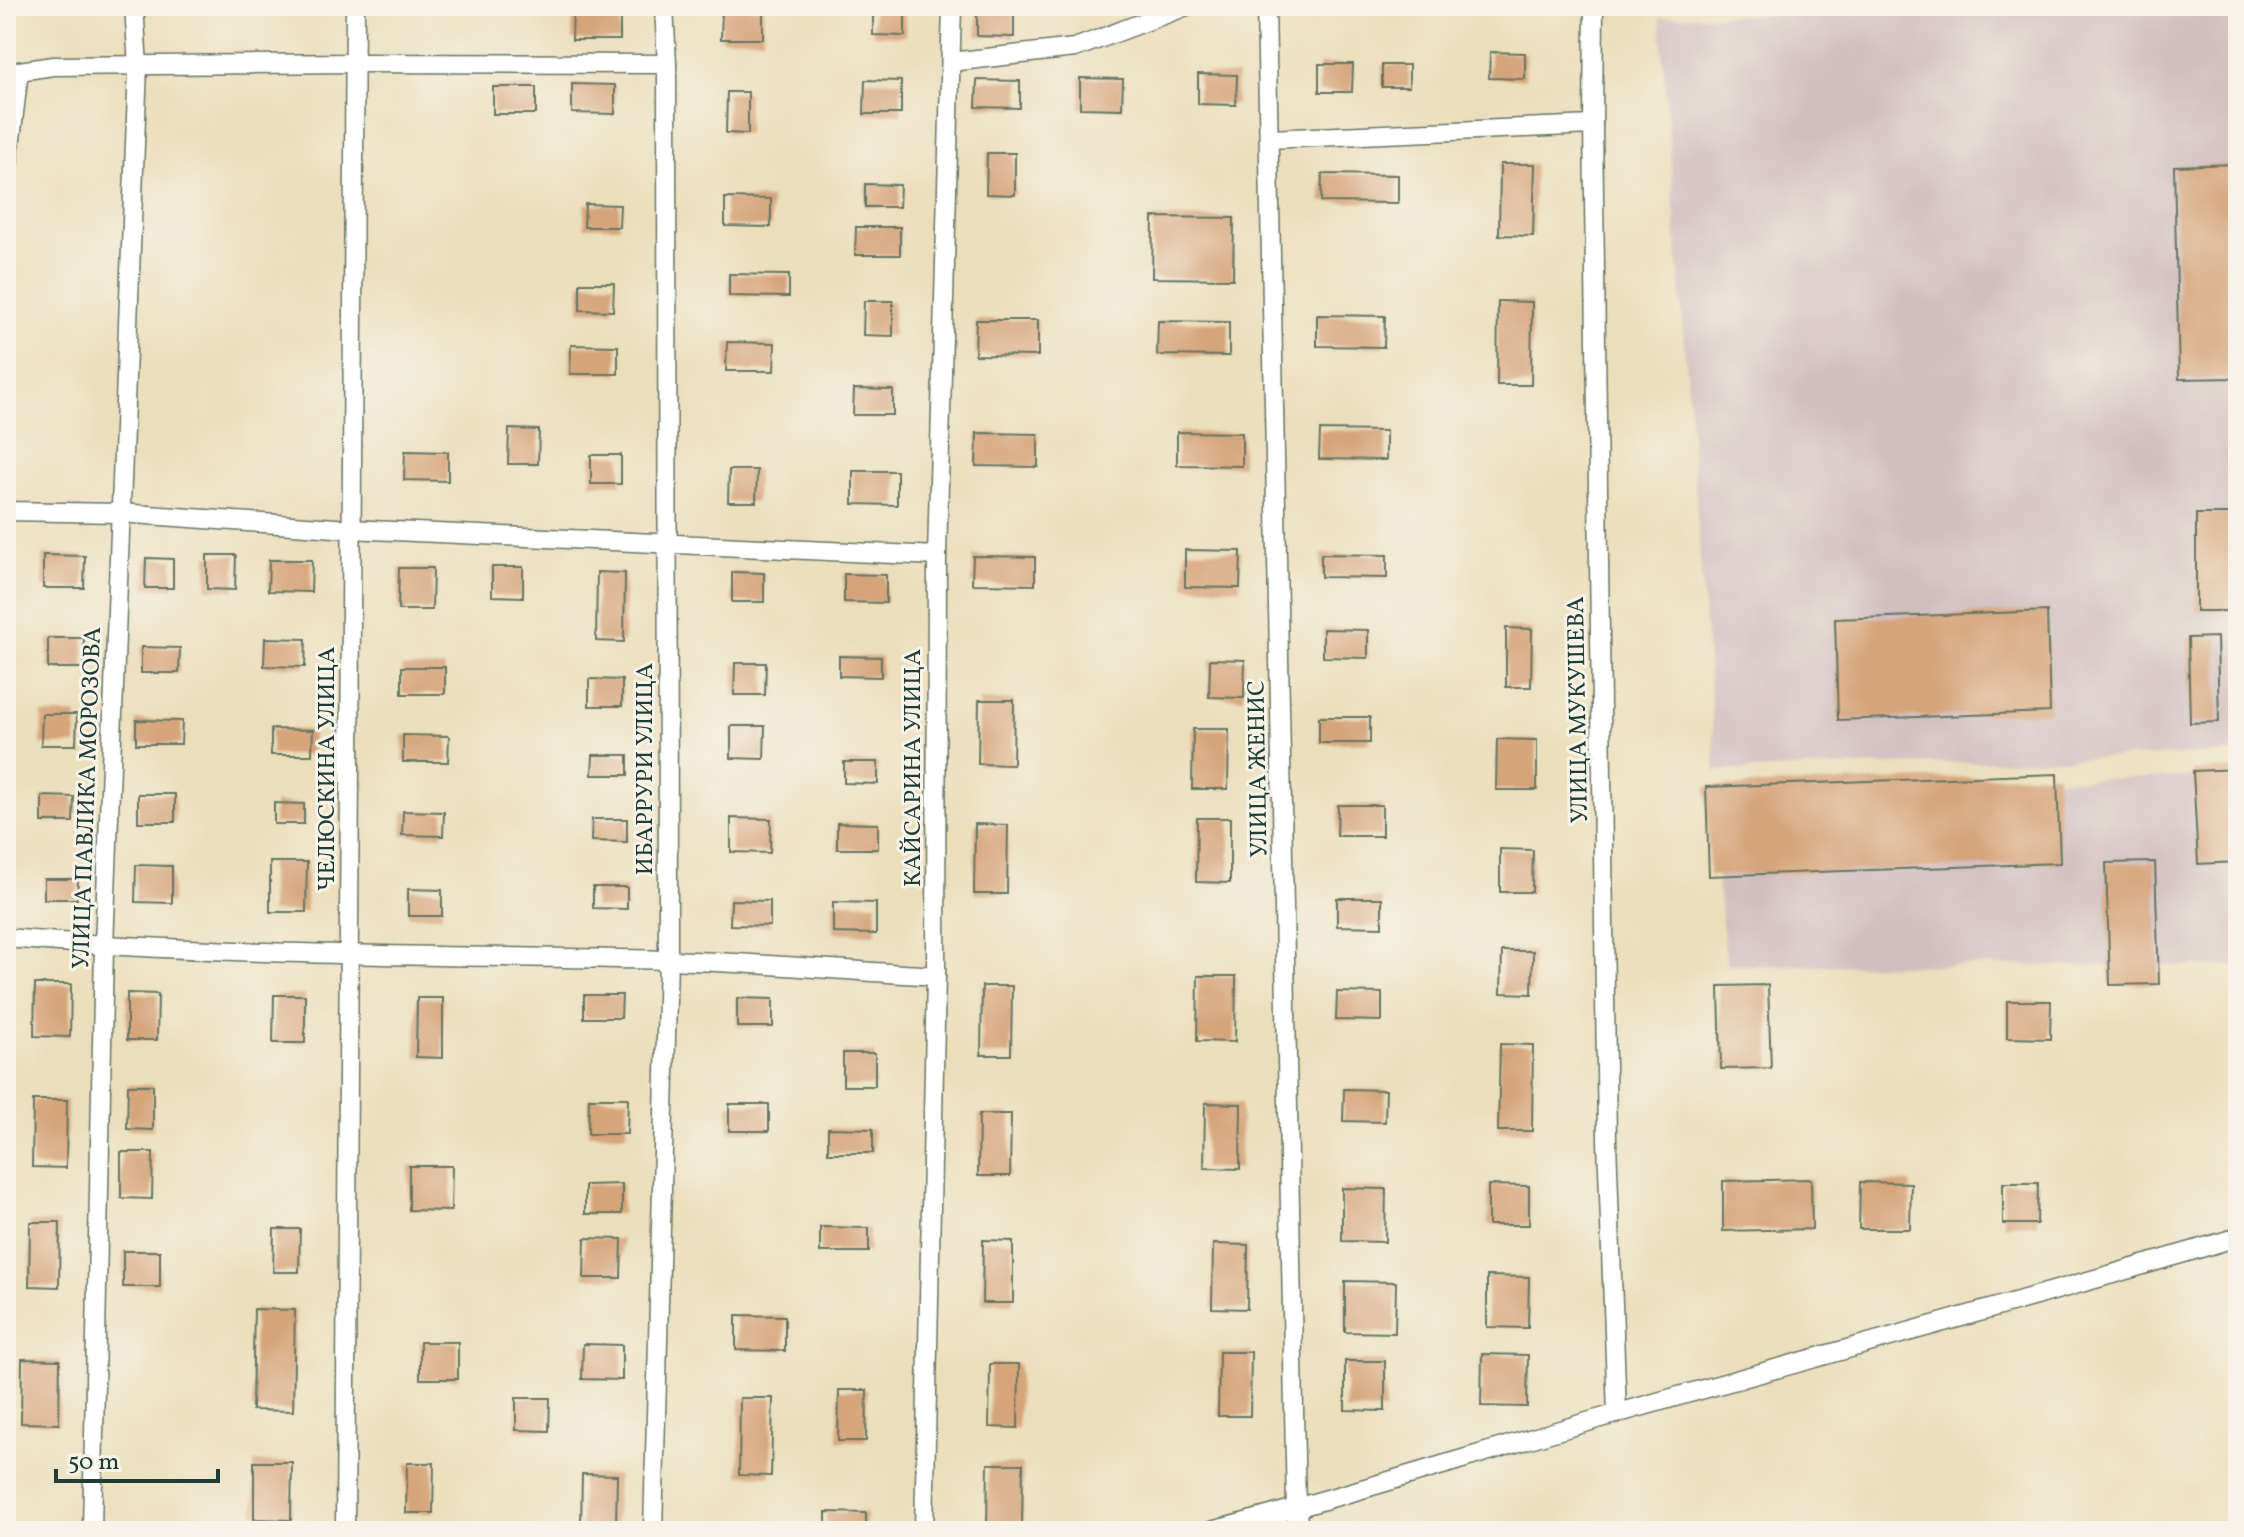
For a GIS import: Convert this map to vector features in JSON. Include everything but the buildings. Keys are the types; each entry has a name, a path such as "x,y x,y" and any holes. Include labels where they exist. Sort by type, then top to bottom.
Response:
{"street":[{"name":"УЛИЦА ПАВЛИКА МОРОЗОВА","path":"92,1531 104,946 138,66 134,6"},
{"name":"ЧЕЛЮСКИНА УЛИЦА","path":"345,1531 355,6"},
{"name":"ИБАРРУРИ УЛИЦА","path":"653,1531 668,960 667,64 664,6"},
{"name":"КАЙСАРИНА УЛИЦА","path":"924,1531 936,976 937,556 952,6"},
{"path":"951,62 1075,48 1187,6"},
{"name":"УЛИЦА ЖЕНИС","path":"1266,6 1296,1509 1300,1531"},
{"name":"УЛИЦА МУКУШЕВА","path":"1594,6 1607,1141 1617,1414"},
{"path":"6,181 19,71 53,66 667,64"},
{"path":"1269,139 1593,125"},
{"path":"6,511 119,513 350,529 937,556"},
{"path":"6,938 104,946 350,956 668,960 936,976"},
{"path":"1211,1531 2238,1237"}],"shaded area":[{"path":"2238,6 2238,753 1716,771 1660,17"},
{"path":"2238,776 2238,966 1727,965 1706,787"}]}
